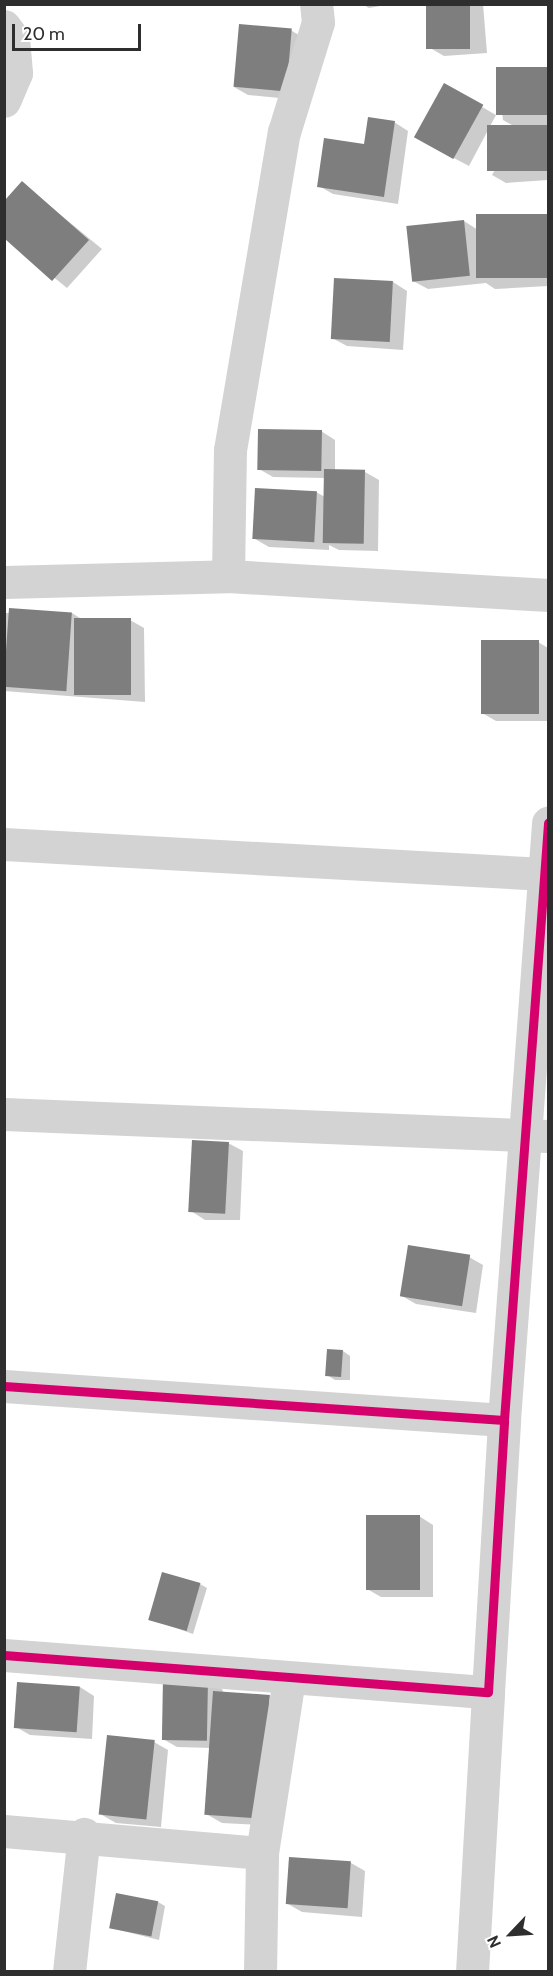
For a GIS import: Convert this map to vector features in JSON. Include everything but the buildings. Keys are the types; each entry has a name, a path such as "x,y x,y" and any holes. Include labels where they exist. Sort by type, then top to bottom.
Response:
{"street":[{"path":"228,576 230,450 284,132 318,22 316,4"},
{"path":"4,26 13,38 16,74 4,101"},
{"path":"4,582 228,576 549,595"},
{"path":"472,1971 504,1420 539,1136 544,874 549,823"},
{"path":"4,844 544,874"},
{"path":"4,1114 539,1136"},
{"path":"4,1386 504,1420"},
{"path":"4,1655 488,1692"},
{"path":"260,1971 262,1853 289,1678"},
{"path":"4,1831 84,1834 262,1853"},
{"path":"69,1971 84,1834"}],"cycle path":[{"path":"4,1386 504,1420 548,823"},
{"path":"4,1655 488,1692 504,1420"}]}
